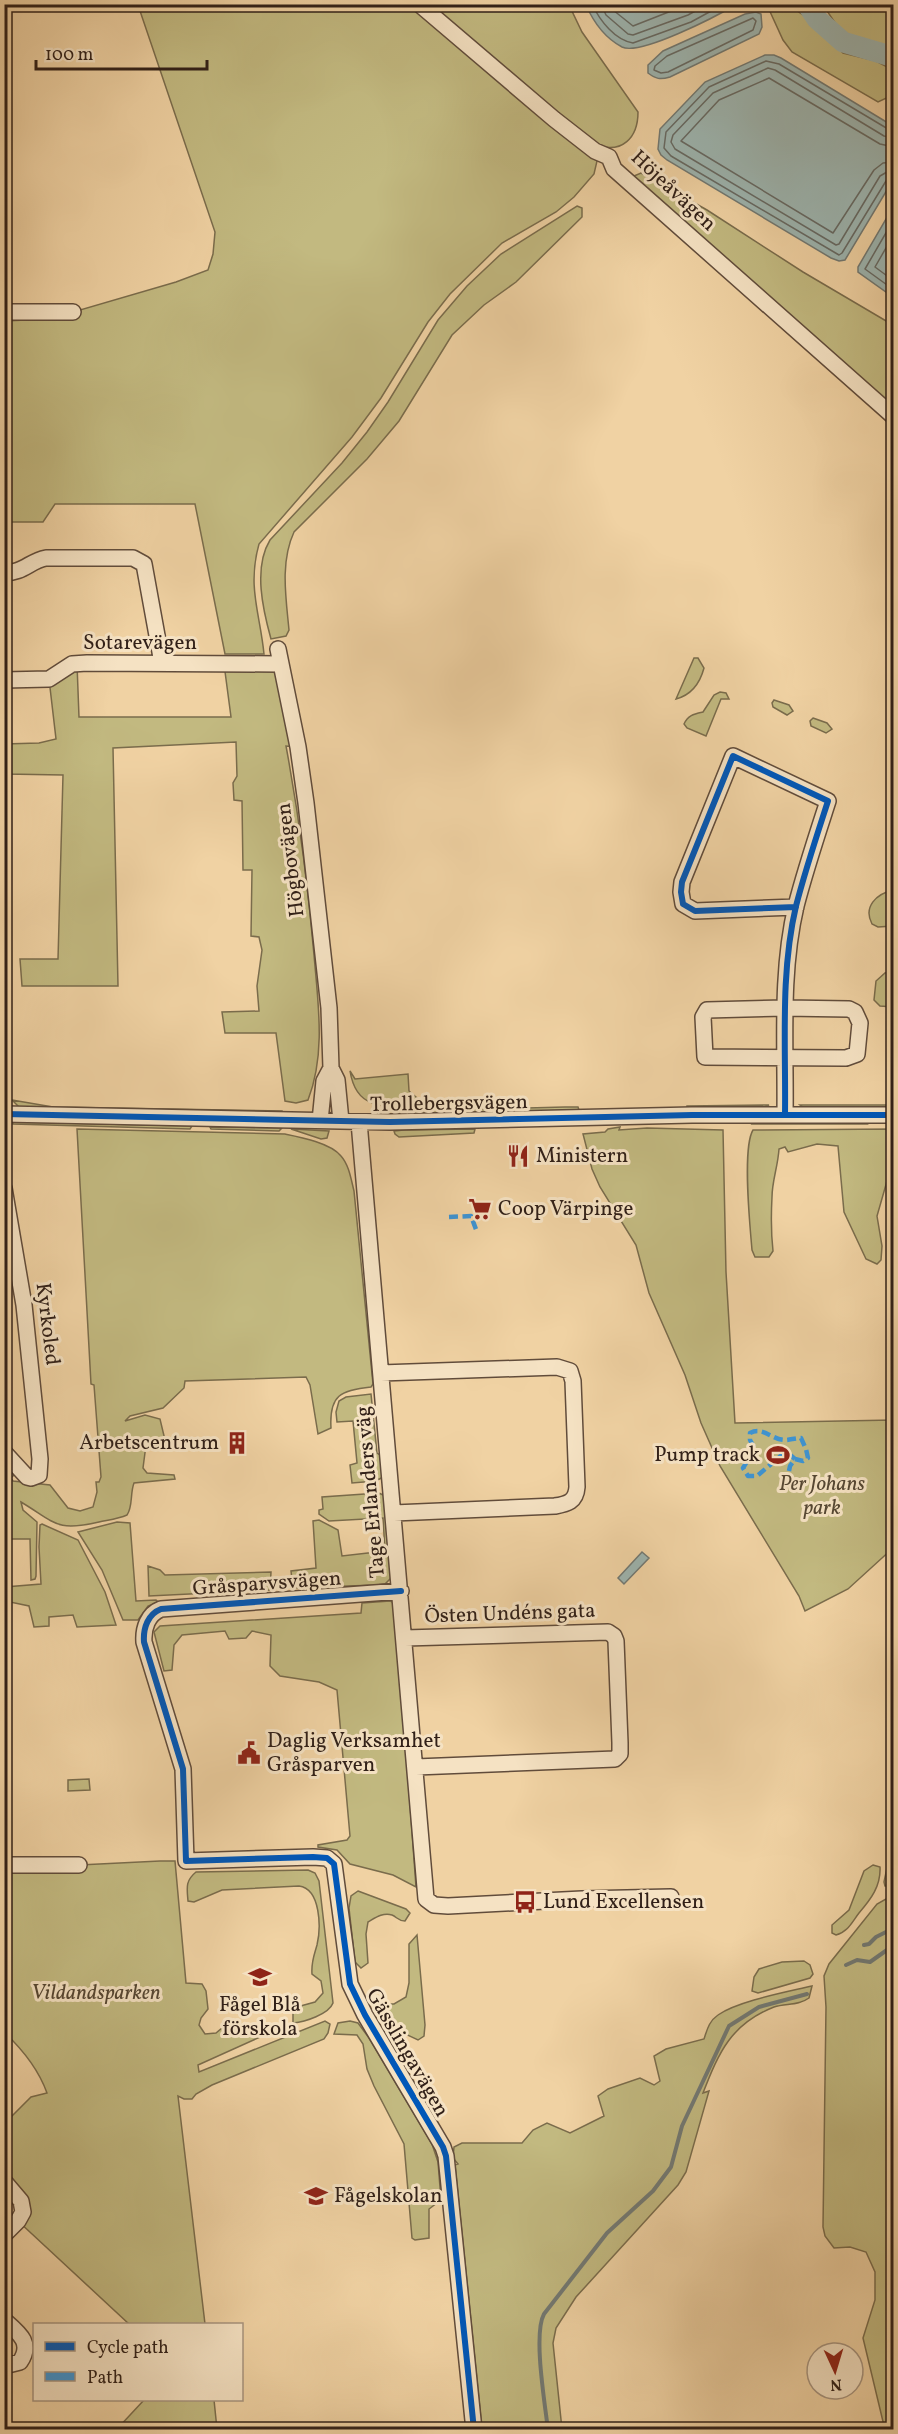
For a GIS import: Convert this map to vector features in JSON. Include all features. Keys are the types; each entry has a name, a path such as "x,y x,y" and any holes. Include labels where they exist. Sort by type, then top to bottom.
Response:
{"street":[{"name":"Höjeåvägen","path":"419,4 554,119 595,151 609,157 614,169 894,417"},
{"path":"4,312 73,312"},
{"path":"4,573 26,569 38,559 46,558 133,558 144,564 162,663"},
{"name":"Sotarevägen","path":"4,680 49,679 72,664 162,663 279,656"},
{"name":"Högbovägen","path":"279,656 298,747 306,804 327,997 331,1068 337,1080 341,1121"},
{"path":"785,1115 785,1008 788,962 796,907 828,801 733,756 682,882 683,903 694,911 796,907"},
{"path":"709,1008 785,1008 849,1009 859,1017 859,1050 853,1057 705,1057 703,1017 709,1008"},
{"name":"Högbovägen","path":"320,1121 324,1081 331,1068"},
{"name":"Trollebergsvägen","path":"4,1114 359,1122 894,1115"},
{"name":"Tage Erlanders väg","path":"359,1122 426,1899 430,1903 448,1906 671,1897"},
{"name":"Kyrkoled","path":"4,1188 26,1315 39,1475 27,1477 4,1452"},
{"path":"381,1373 557,1367 570,1371 573,1381 577,1488 575,1497 570,1502 555,1506 394,1514"},
{"name":"Gråsparvsvägen","path":"145,1627 156,1611 169,1608 401,1591"},
{"name":"Gässlingavägen","path":"145,1627 145,1651 183,1769 186,1861 312,1857 327,1858 334,1864 350,1984 365,2015 443,2147 446,2156 474,2430"},
{"name":"Östen Undéns gata","path":"405,1638 608,1632 614,1636 616,1641 620,1754 615,1760 416,1767"},
{"path":"4,1865 79,1865"},
{"path":"4,2181 21,2201 23,2212 18,2221 4,2235"},
{"path":"4,2320 26,2341 26,2348 20,2362 4,2366"}],"green space":[{"path":"138,5 414,5 586,149 597,161 594,174 574,197 556,212 502,243 450,294 428,322 381,398 352,437 259,544 254,587 264,654 225,654 195,504 55,504 43,522 5,522 4,321 71,318 73,312 176,282 208,270 213,254 215,232"},
{"path":"426,5 569,5 582,32 638,112 632,136 627,142 614,147 596,145"},
{"path":"767,5 793,5 843,53 876,61 893,70 893,95 878,102 792,52 783,40"},
{"path":"823,5 883,5 893,10 893,48 846,39"},
{"path":"641,173 707,210 803,272 893,325 893,409 635,182 634,176"},
{"path":"577,206 582,208 582,217 516,282 484,305 452,335 399,421 367,459 294,532 285,568 289,630 286,636 271,639 261,589 262,563 270,540 342,463 367,432 438,320 467,286 501,254"},
{"path":"694,658 698,658 704,668 700,679 694,688 676,699"},
{"path":"77,664 79,717 231,717 224,664 279,664 298,747 286,746 306,877 319,1010 317,1065 308,1100 296,1103 285,1101 276,1033 225,1033 222,1012 259,1011 257,986 262,950 259,937 251,936 252,870 243,870 242,801 234,800 233,783 237,776 236,742 113,748 118,986 22,986 20,959 58,959 63,775 5,774 4,744 39,743 56,739 49,679"},
{"path":"720,692 726,693 729,699 721,699 706,736 687,728 684,724 687,719 703,712 714,695"},
{"path":"774,700 789,705 793,711 787,715 773,707"},
{"path":"813,718 827,723 832,729 826,733 811,726 810,721"},
{"path":"893,890 893,926 878,927 872,924 869,912 873,902 881,895"},
{"path":"893,971 893,1007 880,1006 874,1000 876,981 885,973"},
{"path":"350,1071 355,1079 408,1074 409,1091 423,1103 386,1105 367,1101 359,1094"},
{"path":"12,1100 53,1107 282,1111 282,1113 20,1108"},
{"path":"769,1105 763,1108 687,1109 687,1106"},
{"path":"800,1105 893,1105 894,1109 804,1108"},
{"path":"578,1107 579,1110 406,1114 406,1111"},
{"path":"754,1121 864,1121 867,1124 752,1124"},
{"path":"13,1122 192,1126 190,1129 13,1124"},
{"path":"210,1127 282,1128 279,1131 211,1129"},
{"name":"Per Johans park","path":"620,1127 619,1130 647,1128 723,1130 726,1272 735,1423 893,1420 893,1548 848,1589 805,1611 799,1596 720,1466 701,1423 685,1375 649,1293 636,1245 600,1187 592,1169 583,1134 605,1132 608,1129"},
{"path":"77,1129 285,1134 315,1141 336,1151 346,1164 354,1191 373,1384 371,1387 352,1390 339,1396 332,1408 331,1428 318,1434 310,1385 306,1377 185,1381 184,1388 163,1408 130,1416 125,1421 145,1415 160,1419 165,1440 146,1445 143,1468 147,1473 174,1475 175,1479 134,1483 127,1515 85,1525 65,1526 57,1524 21,1502 23,1510 37,1522 36,1576 31,1580 30,1539 5,1539 4,1459 15,1474 11,1478 13,1481 50,1485 68,1508 80,1511 93,1507 97,1492 96,1482 99,1482 101,1477 94,1385 91,1384"},
{"path":"291,1129 329,1131 327,1138 321,1139"},
{"path":"475,1129 474,1133 399,1137 394,1131 404,1130"},
{"path":"893,1129 893,1171 887,1181 877,1216 882,1246 881,1260 877,1264 866,1259 844,1212 838,1146 817,1144 788,1152 785,1147 779,1149 772,1191 773,1251 769,1257 755,1257 752,1250 747,1170 753,1130"},
{"path":"371,1394 377,1453 380,1455 383,1477 376,1481 352,1483 350,1465 357,1463 353,1421 337,1422 336,1412 339,1401 346,1397"},
{"path":"379,1493 385,1496 391,1578 385,1584 376,1585 293,1588 291,1571 316,1568 313,1521 319,1520 338,1530 342,1556 385,1551 383,1518 329,1521 319,1514 319,1510 323,1509 322,1497"},
{"path":"117,1522 130,1523 136,1601 156,1600 158,1602 148,1606 138,1620 123,1620 102,1570 78,1532"},
{"path":"40,1525 78,1540 105,1592 116,1625 77,1627 73,1615 49,1617 49,1626 34,1627 29,1606 5,1601 5,1587 41,1584 39,1547"},
{"path":"148,1566 160,1570 165,1575 271,1572 270,1590 149,1596"},
{"path":"390,1601 395,1603 416,1887 393,1875 350,1864 337,1850 318,1847 318,1845 347,1840 350,1836 337,1690 319,1682 280,1676 270,1666 271,1635 252,1631 246,1638 229,1639 225,1631 182,1635 174,1645 172,1670 164,1671 154,1632 160,1626 361,1613 362,1603"},
{"path":"89,1779 90,1790 68,1791 68,1780"},
{"name":"Vildandsparken","path":"175,1861 186,1983 202,1984 206,1991 208,2009 199,2025 205,2034 216,2033 229,2022 256,2026 260,2037 198,2065 199,2072 325,2021 330,2024 324,2039 212,2085 196,2094 192,2099 178,2096 205,2323 128,2323 18,2221 22,2216 5,2181 5,2123 31,2097 47,2093 29,2060 5,2033 4,1865"},
{"path":"893,1864 893,1886 885,1886 887,1868"},
{"path":"873,1865 880,1867 880,1874 871,1897 847,1929 840,1934 832,1933 832,1925 849,1910 864,1871"},
{"path":"308,1870 315,1873 319,1881 333,2003 322,2014 293,2023 293,2008 315,2002 323,1993 321,1981 312,1974 319,1920 312,1894 299,1886 222,1890 194,1902 188,1901 187,1885 196,1872"},
{"path":"358,1891 406,1909 410,1913 405,1921 385,1914 368,1922 366,1934 368,1963 361,1968 355,1962 349,1908 351,1896"},
{"path":"893,1895 894,2429 885,2430 863,2338 875,2300 875,2272 866,2252 850,2247 834,2248 825,2236 823,2227 826,2007 824,1976 829,1964 877,1904"},
{"path":"417,1935 425,2025 424,2036 418,2040 403,2033 384,2014 384,2004 394,2004 406,1997 409,1983 409,1944"},
{"path":"804,1961 810,1965 813,1974 810,1978 758,1993 752,1991 754,1977 759,1969 782,1962"},
{"path":"812,1986 809,1998 801,2002 774,2007 759,2014 747,2022 728,2041 703,2093 709,2091 686,2172 678,2185 576,2297 556,2328 553,2343 562,2429 482,2429 455,2165 458,2164 453,2158 454,2147 462,2143 522,2143 533,2130 547,2123 570,2133 604,2116 598,2096 608,2089 640,2078 654,2085 660,2081 654,2056 666,2049 704,2039 710,2023 718,2015 750,2001"},
{"path":"350,2021 358,2023 369,2038 432,2144 438,2162 441,2200 429,2209 429,2238 415,2240 412,2238 404,2144 367,2069 363,2044 357,2035 334,2034 338,2023"},
{"path":"143,2401 214,2401 217,2429 117,2429"}],"water":[{"path":"586,5 735,5 678,34 645,46 631,48 622,47 605,34"},
{"path":"756,12 761,14 762,27 759,34 670,77 658,78 648,73 648,65 663,51 745,14"},
{"path":"765,55 781,58 893,126 893,180 845,260 839,261 831,258 667,160 658,149 660,129 705,82"},
{"path":"893,207 893,297 858,272 858,267"},
{"path":"642,1552 649,1558 624,1584 618,1578"}],"waterway":[{"path":"807,4 817,19 843,42 894,57"},
{"path":"864,1945 894,1928"},
{"path":"846,1965 857,1960 870,1962 894,1945"},
{"path":"548,2430 540,2353 541,2324 544,2314 607,2233 653,2191 671,2167 682,2126 729,2026 759,2007 807,1994"}],"marked path":[{"path":"449,1217 471,1216 477,1232"},
{"path":"789,1471 795,1459 803,1461 808,1458 801,1438 785,1440 759,1431 750,1433 750,1440 755,1449 743,1468 748,1476 757,1476 783,1454 789,1454 795,1459"}],"cycle path":[{"path":"785,1115 785,1010 791,932 803,880 828,801 733,756 682,882 683,904 695,911 796,907"},
{"path":"4,1114 390,1122 692,1115 894,1115"},
{"path":"401,1591 161,1609 156,1611 147,1622 144,1642 183,1769 186,1861 313,1857 327,1858 334,1864 350,1984 365,2015 443,2147 446,2156 474,2430"}],"place":[{"name":"Ministern","path":"518,1156"},
{"name":"Coop Värpinge","path":"480,1209"},
{"name":"Arbetscentrum","path":"237,1443"},
{"name":"Pump track","path":"778,1455"},
{"name":"Daglig Verksamhet Gråsparven","path":"249,1753"},
{"name":"Lund Excellensen","path":"525,1902"},
{"name":"Fågel Blå förskola","path":"260,1977"},
{"name":"Fågelskolan","path":"316,2196"}]}
